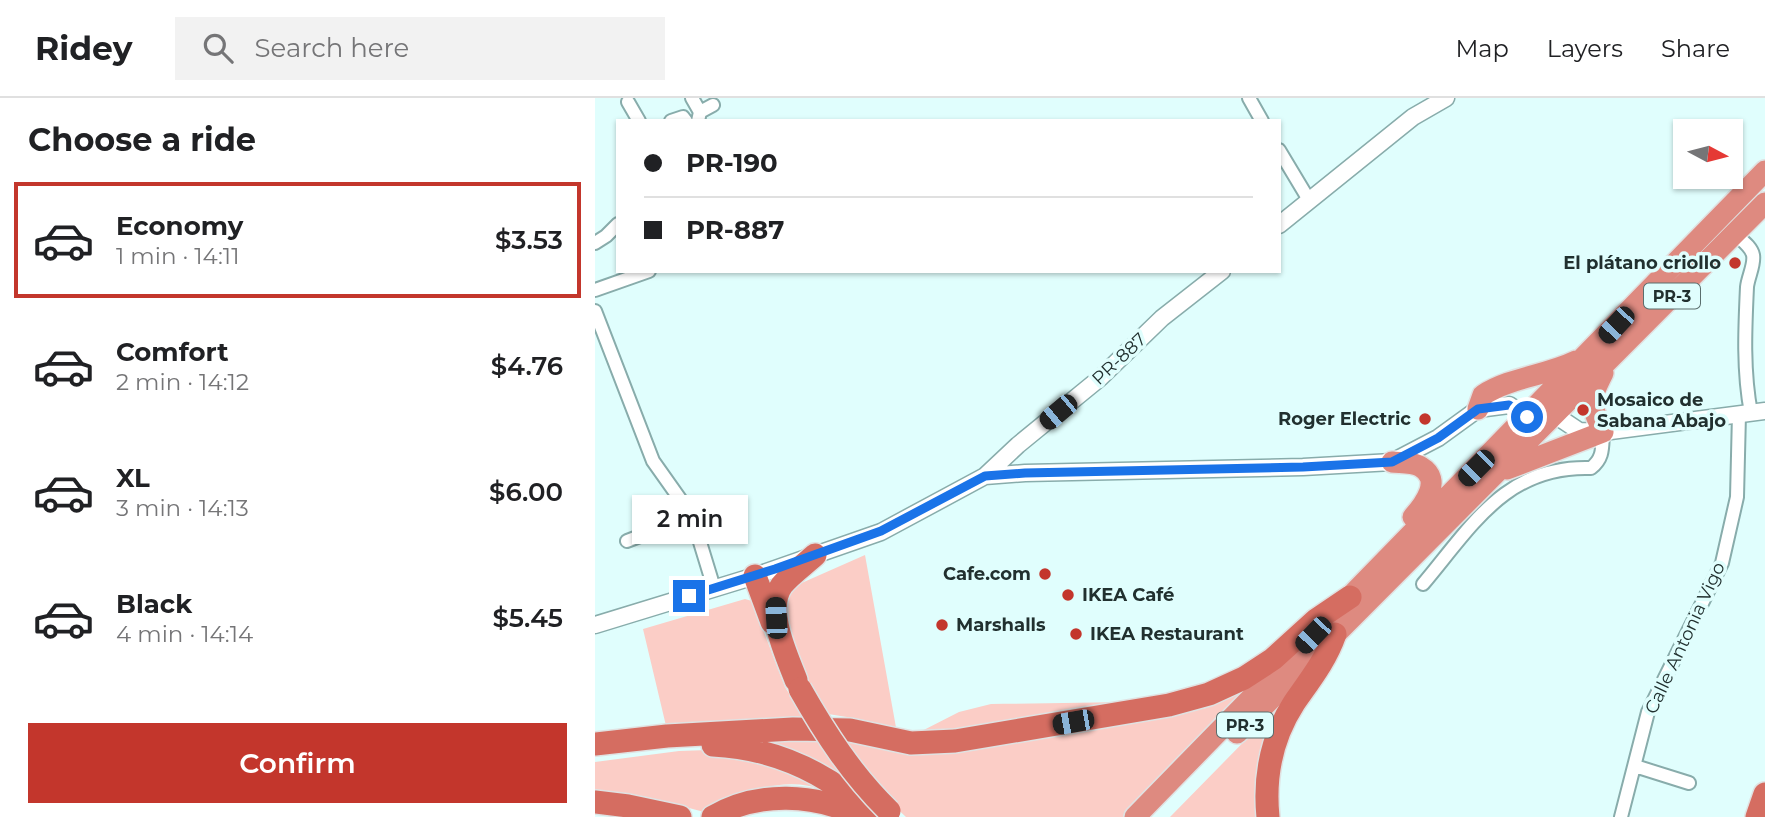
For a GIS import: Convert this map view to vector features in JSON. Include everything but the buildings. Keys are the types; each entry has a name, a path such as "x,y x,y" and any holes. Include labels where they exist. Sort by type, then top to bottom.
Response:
{"highway":[{"name":"PR-3","path":"1135,817 1765,171"},
{"name":"PR-3","path":"1154,817 1765,203"},
{"path":"1478,409 1483,395 1507,382 1542,375 1587,356"},
{"path":"1499,471 1516,467 1603,432 1590,404 1611,359"},
{"path":"1379,568 1405,526 1429,498 1431,486 1429,477 1420,466 1392,462"},
{"path":"798,684 779,633 775,604 782,585 814,555"},
{"path":"755,576 778,642 798,684 834,746 887,815"},
{"path":"595,744 667,736 793,729 850,730 911,743 929,743 1169,705 1209,694 1244,678 1282,653 1316,620 1350,597"},
{"path":"1268,817 1267,782 1275,746 1284,722 1327,656 1335,634"},
{"path":"595,755 688,745 754,749 788,759 887,815"},
{"path":"1757,817 1765,794"},
{"path":"713,817 735,807 781,798 818,801 861,817"},
{"path":"595,802 670,814"}],"street":[{"path":"692,98 699,116 713,105"},
{"path":"1249,98 1261,119"},
{"path":"1281,223 1413,117 1446,98"},
{"path":"628,102 638,119"},
{"path":"1281,153 1309,200"},
{"path":"595,243 616,226"},
{"name":"Calle Antonia Vigo","path":"1621,817 1648,712 1722,562 1737,497 1752,413 1748,394 1745,333 1748,280 1753,256 1749,247 1735,234"},
{"path":"595,290 643,273"},
{"name":"PR-887","path":"595,625 755,576 881,531 985,476 1100,378 1162,318 1219,273"},
{"path":"595,311 653,461 692,516 714,588"},
{"path":"985,476 1392,462 1438,438 1478,409 1509,405 1527,417"},
{"path":"1555,415 1579,431 1603,432 1752,413"},
{"path":"1423,584 1488,508 1519,483 1569,467 1591,468 1599,462 1603,454 1603,432"},
{"path":"628,541 692,516"},
{"path":"1635,766 1689,783"}],"shaded area":[{"path":"865,555 897,733 853,718 828,714 808,683 785,628 788,589"},
{"path":"745,599 752,601 785,687 805,719 667,730 643,629"},
{"path":"1246,685 1249,690 1123,817 906,817 890,802 842,737 1152,718 1206,708"},
{"path":"1199,694 912,736 959,712 991,704 1127,702"},
{"path":"1275,710 1278,710 1263,817 1170,817"},
{"path":"817,737 849,782 733,742"},
{"path":"708,750 761,758 824,790 793,784 777,785 747,793 704,812 663,801 595,791 595,762"}],"place":[{"name":"El plátano criollo","path":"1735,263"},
{"name":"Mosaico de Sabana Abajo","path":"1583,410"},
{"name":"Roger Electric","path":"1425,419"},
{"name":"Cafe.com","path":"1045,574"},
{"name":"IKEA Café","path":"1068,595"},
{"name":"Marshalls","path":"942,625"},
{"name":"IKEA Restaurant","path":"1076,634"}],"route":[{"path":"689,596 881,531 985,476 1392,462 1438,438 1478,409 1509,405 1527,417"}]}
